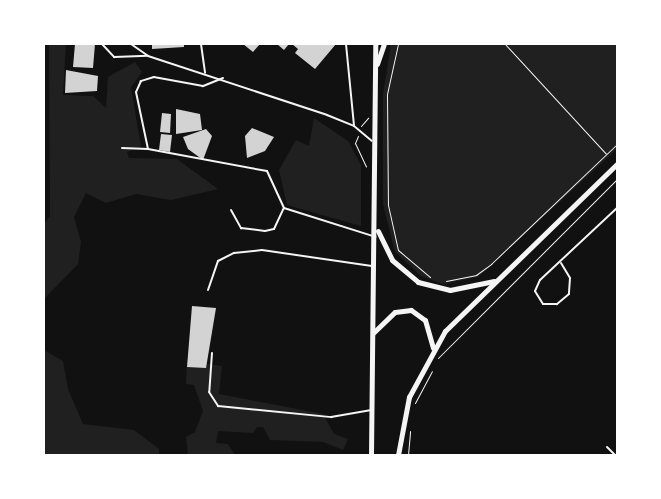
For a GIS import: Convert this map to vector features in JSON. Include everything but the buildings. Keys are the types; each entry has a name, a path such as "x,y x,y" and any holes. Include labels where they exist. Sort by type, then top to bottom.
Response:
{"street":[{"path":"371,455 376,237 375,44"},
{"path":"376,67 384,44"},
{"path":"398,455 409,398 433,348 496,280 617,164"},
{"path":"376,229 392,260 418,282 450,290 496,280"},
{"path":"373,333 390,315 411,310 425,320 433,348"}],"lane":[{"path":"102,44 114,57 148,56 223,78 354,126 376,143"},
{"path":"131,44 148,56"},
{"path":"201,44 205,73"},
{"path":"346,44 354,126"},
{"path":"148,149 136,92 141,81 154,77 202,86 223,78"},
{"path":"122,148 148,149 267,171 284,208 376,237"},
{"path":"230,210 246,230 265,231 274,229 284,208"},
{"path":"560,263 570,278 569,294 557,304 542,304 535,287 617,208"},
{"path":"208,290 218,261 234,253 262,250 375,266"},
{"path":"212,353 209,392 218,406 331,416 372,410"},
{"path":"607,447 615,455"}],"path":[{"path":"398,44 387,94 385,170 389,214 405,260 434,279"},
{"path":"505,44 606,154"},
{"path":"442,281 476,275 491,264 617,144"},
{"path":"414,406 438,358 617,179"},
{"path":"408,455 411,421"}],"shaded area":[{"path":"49,44 66,44 63,95 93,96 106,108 108,77 135,62 142,72 131,87 141,147 127,152 129,158 177,159 218,189 171,200 136,194 106,203 86,193 74,217 81,242 78,264 45,298 44,308 44,224 50,216"},
{"path":"391,44 617,44 617,149 478,277 443,284 421,276 395,252 383,204 383,94"},
{"path":"314,118 348,141 361,165 361,226 287,205 279,170 296,140 309,146"},
{"path":"44,350 63,361 68,389 83,424 134,430 159,449 159,455 44,455"},
{"path":"187,361 222,366 219,394 323,414 334,434 348,439 343,450 323,442 270,440 263,427 257,427 253,433 218,431 216,443 228,444 235,455 188,455 186,437 195,432 203,411 194,385 186,384"}]}
